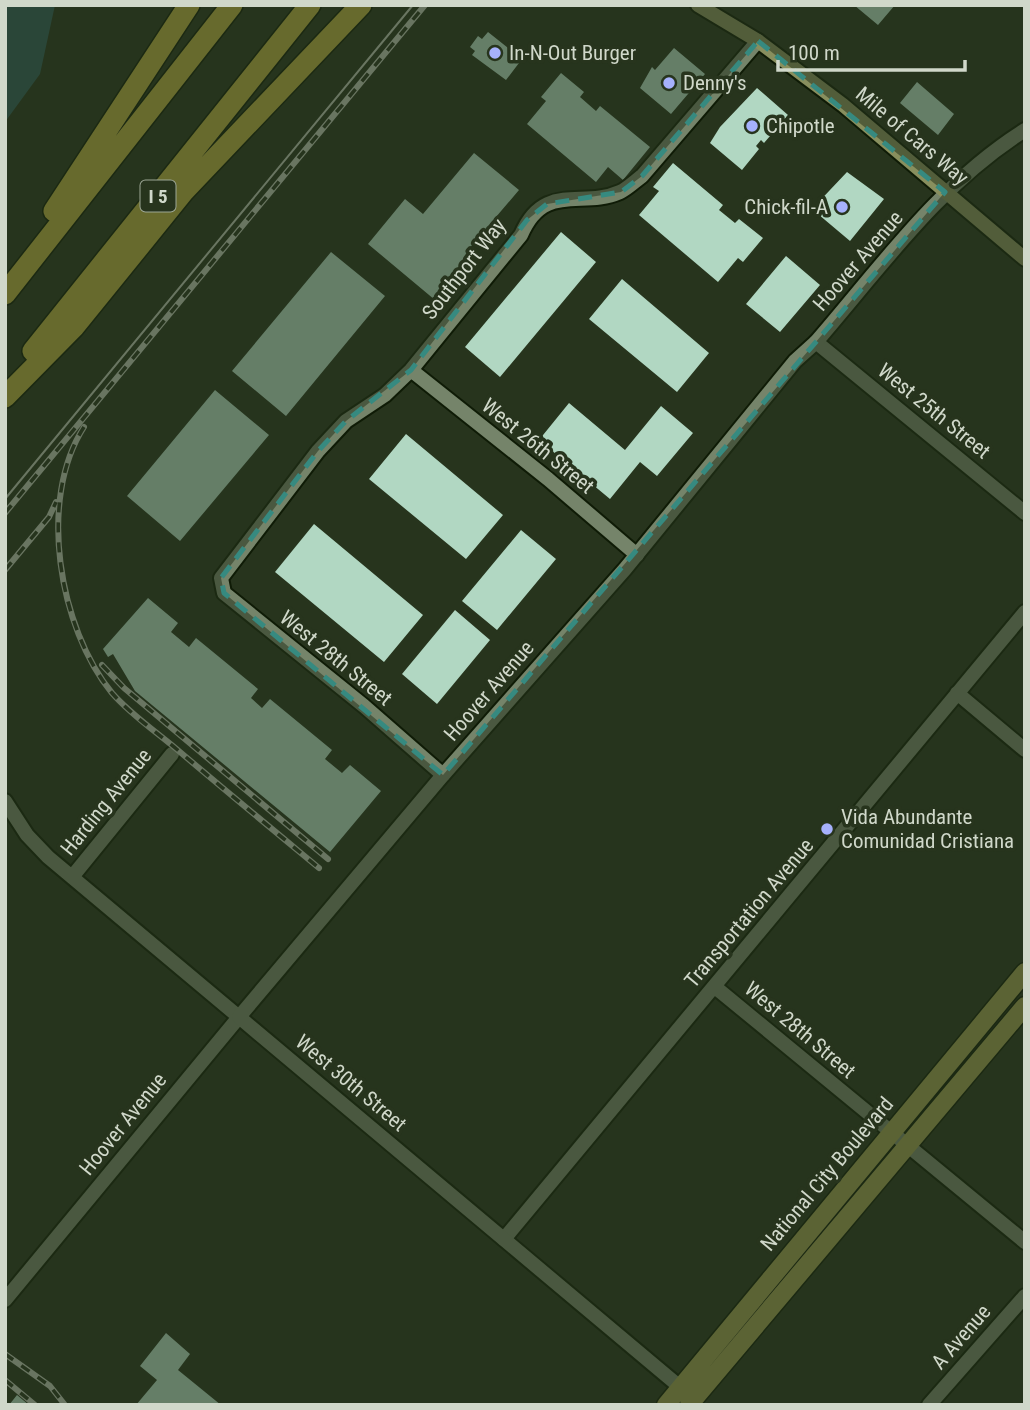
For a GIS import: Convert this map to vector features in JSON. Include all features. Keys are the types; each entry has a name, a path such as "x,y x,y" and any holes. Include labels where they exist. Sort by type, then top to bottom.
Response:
{"highway":[{"path":"5,292 109,125 189,5"},
{"path":"5,292 232,5"},
{"name":"I 5","path":"5,386 310,5"},
{"path":"5,397 74,327 184,191 360,5"}],"main road":[{"name":"Mile of Cars Way","path":"698,5 758,41 843,105 1025,259"},
{"name":"National City Boulevard","path":"691,1399 891,1133 1025,972"},
{"name":"National City Boulevard","path":"666,1405 691,1399 1025,1006"}],"street":[{"name":"Southport Way","path":"228,566 318,451 346,421 385,395 411,370 521,235 527,220 547,204 575,197 602,197 621,192 642,176 758,41"},
{"name":"Hoover Avenue","path":"5,1300 443,775 637,555 795,360 816,342 945,192 991,151 1025,130"},
{"name":"West 25th Street","path":"816,342 1025,513"},
{"name":"West 26th Street","path":"411,370 548,479 637,555"},
{"name":"West 28th Street","path":"228,566 220,578 224,593 364,706 443,775"},
{"name":"Transportation Avenue","path":"505,1240 1025,612"},
{"path":"957,694 1025,750"},
{"name":"Harding Avenue","path":"72,877 173,754"},
{"name":"West 30th Street","path":"5,801 27,835 72,877 691,1399"},
{"name":"West 28th Street","path":"715,987 1025,1242"},
{"name":"A Avenue","path":"929,1405 1025,1296"}],"highlighted area":[{"path":"758,41 945,192 443,775 224,593 221,578 318,451 346,421 411,370 527,220 547,204 621,192 642,176"}],"water":[{"path":"5,5 55,5 40,74 5,122"}],"building":[{"path":"854,5 895,5 878,25"},
{"path":"488,32 522,59 506,80 472,55 475,51 470,47 478,36 482,39"},
{"path":"674,48 705,74 671,114 640,88 652,67 655,70"},
{"path":"561,73 584,92 580,97 596,111 600,106 650,147 623,180 608,167 596,182 527,124 546,101 541,97"},
{"path":"917,82 954,114 938,135 900,103"},
{"path":"757,88 788,115 764,143 761,140 756,146 759,149 742,170 710,143 720,127"},
{"path":"474,153 519,190 467,251 478,260 441,305 368,244 405,199 423,214"},
{"path":"673,163 723,205 719,210 735,223 739,219 763,238 743,262 738,258 718,282 639,215 659,191 653,187"},
{"path":"847,172 884,199 850,241 812,209"},
{"path":"561,232 596,262 500,377 465,347"},
{"path":"331,252 385,296 286,416 232,371"},
{"path":"786,256 820,285 780,332 746,304"},
{"path":"622,279 709,353 677,392 589,319"},
{"path":"215,390 269,435 180,541 127,496"},
{"path":"569,403 625,450 661,406 693,433 657,476 640,462 610,499 539,440"},
{"path":"406,434 503,515 466,559 369,479"},
{"path":"314,524 423,615 384,662 275,572"},
{"path":"521,530 556,559 497,630 462,601"},
{"path":"148,598 178,623 171,632 189,647 196,638 258,689 251,698 262,708 270,699 332,750 325,759 342,773 350,765 381,791 330,852 135,691 113,654 108,657 103,649"},
{"path":"455,610 490,640 437,704 402,674"},
{"path":"166,1333 190,1354 178,1370 221,1405 136,1405 157,1380 140,1366"},
{"path":"17,1395 29,1405 9,1405"}],"tram line":[{"path":"5,499 413,5"}],"railway":[{"path":"5,513 425,5"},
{"path":"84,427 70,457 61,490 58,526 60,563 67,600 94,666 112,693 128,709 319,868"},
{"path":"5,570 49,517 56,502"},
{"path":"102,665 124,688 328,859"},
{"path":"5,1354 50,1386 65,1405"},
{"path":"5,1380 35,1405"}],"place":[{"name":"In-N-Out Burger","path":"495,53"},
{"name":"Denny's","path":"669,83"},
{"name":"Chipotle","path":"752,126"},
{"name":"Chick-fil-A","path":"842,207"},
{"name":"Vida Abundante Comunidad Cristiana","path":"827,829"}]}
